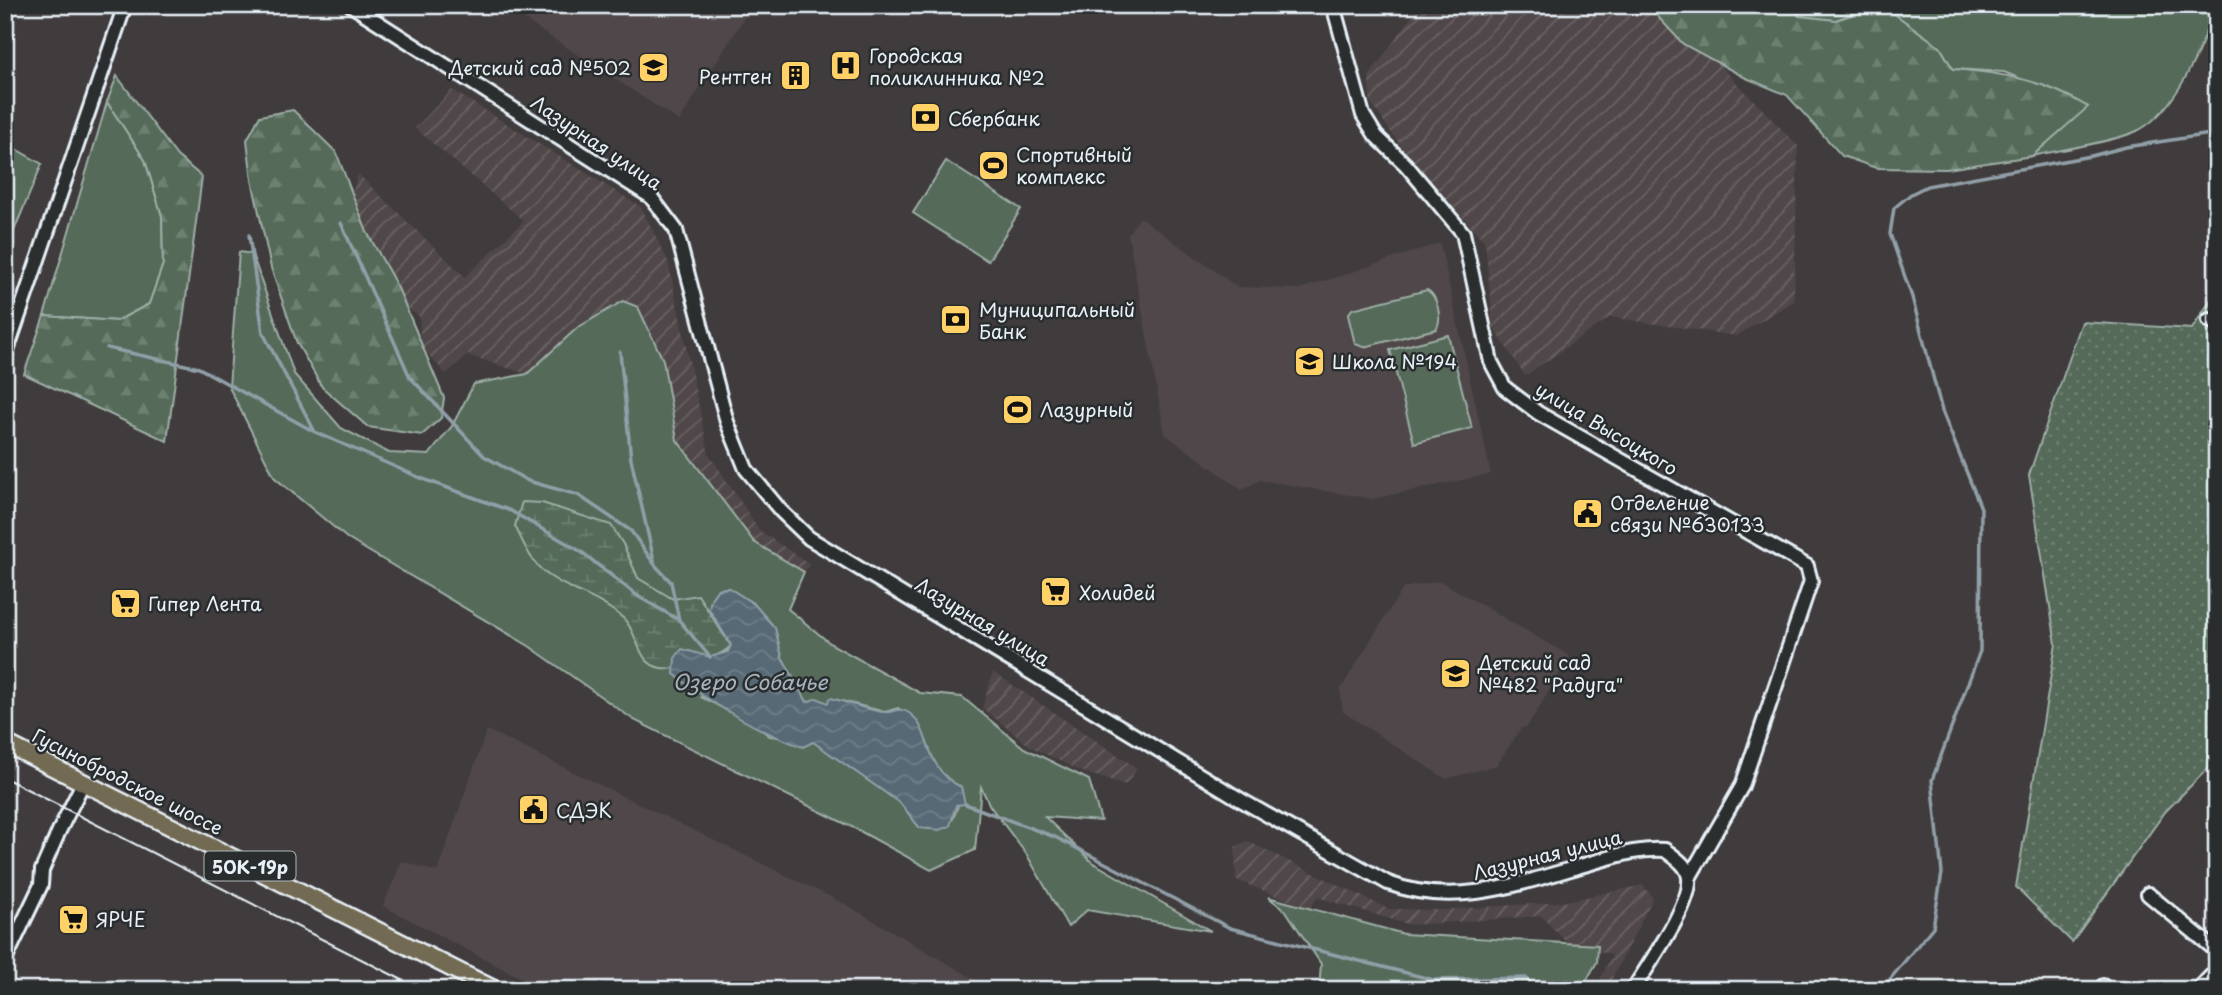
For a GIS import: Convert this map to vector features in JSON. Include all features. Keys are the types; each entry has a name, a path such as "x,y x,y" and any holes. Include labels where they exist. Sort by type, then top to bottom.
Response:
{"main road":[{"name":"Гусинобродское шоссе","path":"5,743 495,990"}],"street":[{"path":"5,356 125,5"},
{"name":"Лазурная улица","path":"351,5 652,197 676,230 727,422 746,469 781,511 809,538 1241,800 1388,883 1412,892 1470,894 1649,849 1665,850 1683,864 1689,878"},
{"name":"улица Высоцкого","path":"1333,5 1363,115 1376,136 1406,165 1463,233 1491,362 1506,388 1538,413 1808,566 1811,581 1742,786 1689,878"},
{"path":"5,960 41,885 42,870 83,783"},
{"path":"1633,990 1685,901 1689,878"},
{"path":"2148,894 2217,951"},
{"path":"2198,990 2217,970"}],"shaded area":[{"name":"Детский сад №502","path":"502,5 737,5 748,12 679,121"},
{"path":"1420,5 1661,5 1798,146 1794,301 1736,336 1610,317 1525,376 1493,327 1485,242 1405,152 1370,102 1369,76"},
{"path":"452,90 641,207 668,261 709,454 760,531 810,564 804,572 754,542 677,440 663,361 577,328 527,374 467,355 446,374 421,347 419,316 406,308 367,232 352,194 358,174 465,277 524,221 415,128"},
{"name":"Школа №194","path":"1140,217 1237,287 1300,289 1440,243 1491,474 1372,499 1260,480 1242,490 1165,434 1128,234"},
{"name":"Детский сад №482 \"Радуга\"","path":"1440,581 1570,656 1527,727 1521,728 1497,765 1446,779 1343,712 1340,690 1403,588"},
{"path":"993,672 1137,768 1126,785 1082,772 1031,747 982,708"},
{"path":"487,730 845,904 993,990 544,990 383,906 402,861 437,872"},
{"path":"1247,841 1388,909 1442,910 1562,902 1643,885 1653,898 1606,990 1595,990 1612,955 1566,942 1541,916 1410,925 1317,897 1310,909 1236,880 1235,847"}],"green space":[{"path":"1647,5 1790,5 1799,16 1836,20 1882,5 1940,47 1953,69 2023,79 2056,90 2088,107 2032,156 1947,169 1876,168 1842,156 1787,95 1744,77 1683,44"},
{"path":"1790,5 1876,5 1836,20 1799,16"},
{"path":"1882,5 2214,5 2204,39 2186,76 2176,94 2151,122 2137,131 2114,139 2032,156 2087,106 2004,72 1953,69 1940,47"},
{"path":"117,76 177,156 202,177 167,441 24,374 44,316 117,321 149,304 163,264 162,216 145,160 107,102"},
{"path":"107,102 145,160 162,216 163,264 149,304 117,321 44,316"},
{"path":"293,110 336,152 367,232 398,288 444,398 441,418 422,435 368,427 322,387 297,343 271,268 252,180 247,140 260,116"},
{"path":"5,143 42,164 5,252"},
{"path":"946,161 1021,209 988,261 913,213"},
{"path":"239,252 252,254 294,374 341,428 389,453 429,455 452,426 474,384 527,374 577,328 623,301 638,307 663,360 677,440 754,542 804,572 788,609 831,644 920,693 962,697 1024,748 1089,780 1101,821 1045,817 1092,862 1211,931 1087,910 1068,927 1027,855 990,806 981,787 975,850 931,870 858,830 634,720 529,646 348,539 275,478 229,387","holes":["729,588 754,604 775,628 782,657 807,702 828,704 830,698 885,712 898,708 918,724 938,768 961,787 962,795 953,819 920,828 900,803 813,741 770,736 751,722 701,697 721,656 731,646 713,619 711,599 718,589"]},
{"path":"1427,290 1434,297 1438,308 1436,329 1364,347 1355,344 1348,315 1352,309"},
{"path":"2217,290 2217,759 2165,812 2072,942 2016,887 2056,644 2029,475 2082,322 2192,329"},
{"path":"1448,335 1472,428 1414,443 1390,350"},
{"path":"522,502 542,503 611,525 638,578 673,599 698,595 731,646 718,655 688,666 661,668 653,665 642,654 623,618 604,604 562,584 535,562 515,526"},
{"path":"1268,897 1404,934 1598,945 1597,962 1581,990 1319,990 1321,964 1286,911"}],"water":[{"name":"Озеро Собачье","path":"729,588 754,604 775,628 782,658 807,702 817,698 828,703 830,698 877,711 902,710 916,720 940,770 961,787 965,804 956,805 950,826 939,830 920,828 900,803 813,742 803,747 770,734 718,706 674,674 675,658 682,649 710,657 728,652 731,645 709,609 711,599 718,589"}],"waterway":[{"path":"1881,990 1933,927 1942,873 1932,780 1980,651 1981,508 1942,411 1912,297 1890,234 1894,208 1911,194 1927,186 2091,156 2126,147 2217,133"},
{"path":"341,223 410,377 484,456 528,481 578,495 631,531 655,565"},
{"path":"249,235 263,333 315,432 423,479 511,511 580,551 639,597 679,620"},
{"path":"107,348 199,368 313,431"},
{"path":"620,352 631,459 655,565 671,582 679,620 710,657"},
{"path":"965,804 1055,837 1230,928 1434,980 1526,978 1537,990"}],"tram line":[{"path":"5,778 422,990"}],"place":[{"name":"Городская поликлинника №2","path":"846,66"},
{"name":"Детский сад №502","path":"654,67"},
{"name":"Рентген","path":"795,76"},
{"name":"Сбербанк","path":"925,118"},
{"name":"Спортивный комплекс","path":"993,165"},
{"name":"Муниципальный Банк","path":"956,320"},
{"name":"Школа №194","path":"1309,361"},
{"name":"Лазурный","path":"1017,409"},
{"name":"Отделение связи №630133","path":"1587,513"},
{"name":"Холидей","path":"1056,592"},
{"name":"Гипер Лента","path":"125,603"},
{"name":"Детский сад №482 \"Радуга\"","path":"1455,673"},
{"name":"СДЭК","path":"533,810"},
{"name":"ЯРЧЕ","path":"73,919"}]}
